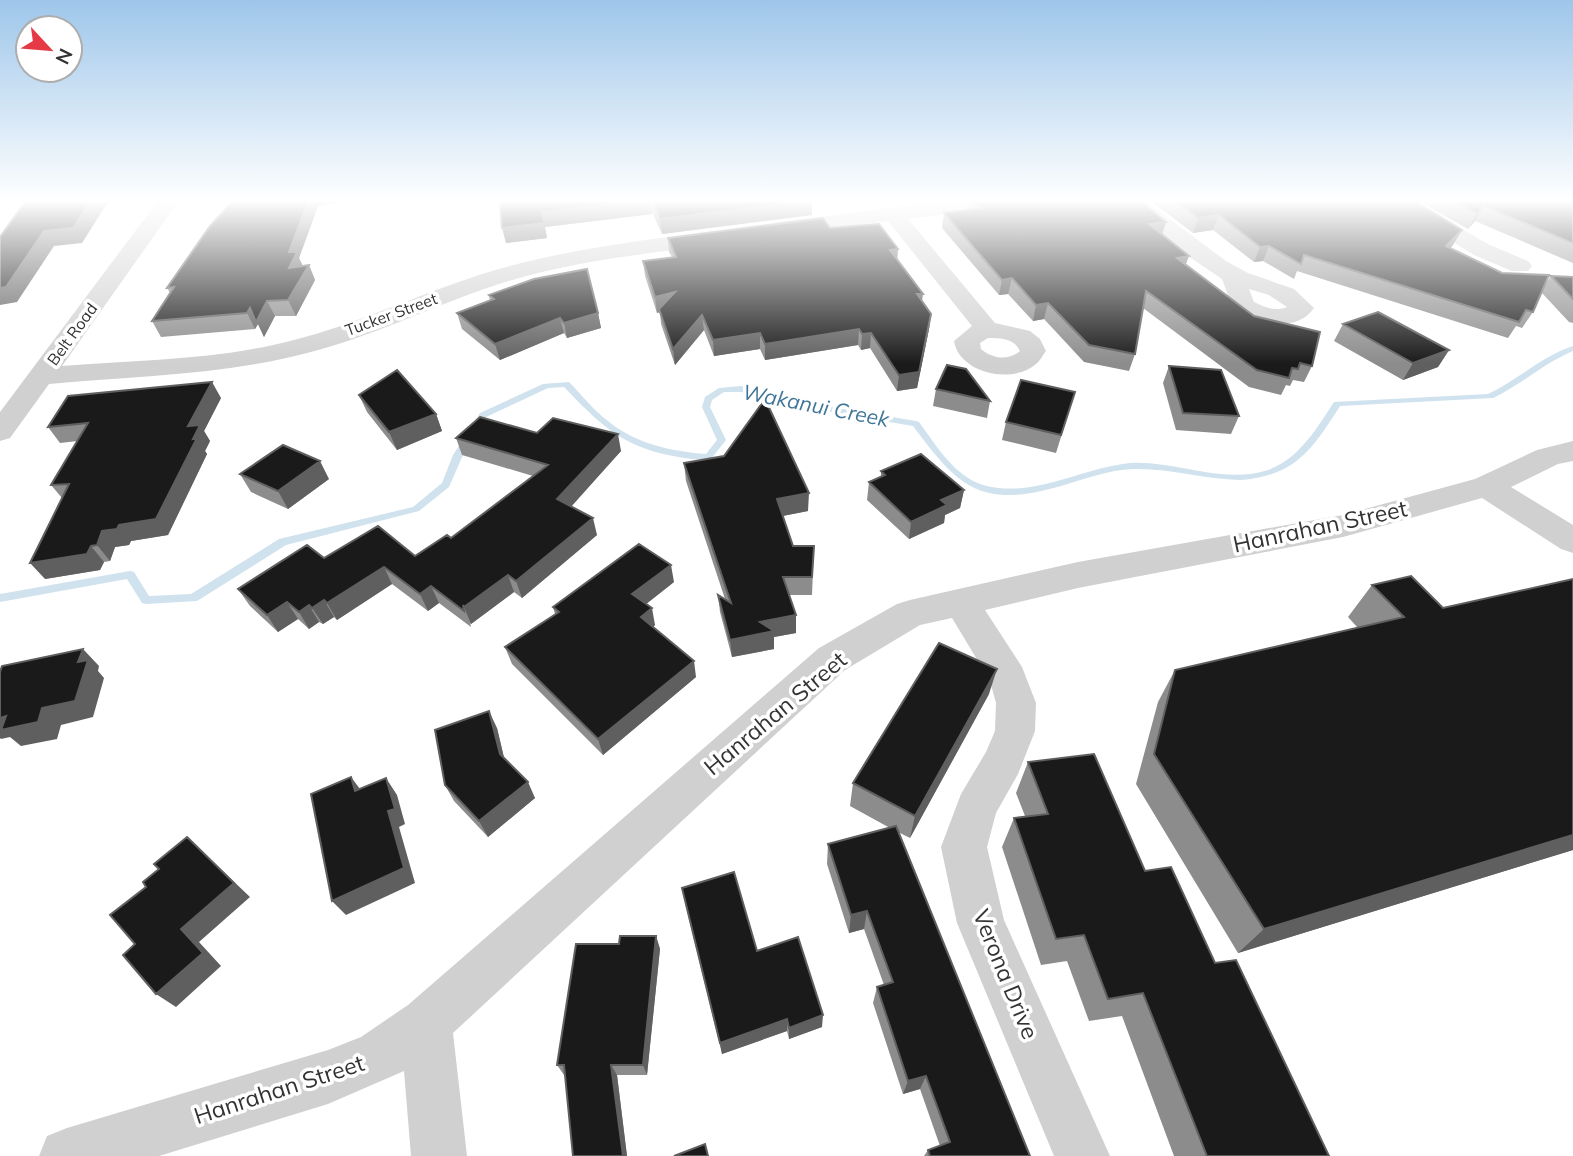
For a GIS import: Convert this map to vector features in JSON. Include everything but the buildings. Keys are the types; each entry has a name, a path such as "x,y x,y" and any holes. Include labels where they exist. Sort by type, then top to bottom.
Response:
{"street":[{"name":"Belt Road","path":"0,432 129,256"},
{"name":"Tucker Street","path":"41,376 274,353 312,343 431,299 534,267 591,256"},
{"path":"927,256 988,330"},
{"path":"1206,256 1232,275"},
{"path":"1496,256 1520,266"},
{"name":"Hanrahan Street","path":"67,1156 328,1077 378,1057 426,1023 832,660 910,614 1078,575 1343,526 1486,486 1548,457 1573,451"},
{"path":"1486,486 1573,541"},
{"name":"Verona Drive","path":"960,601 1008,678 1016,703 1015,731 1003,761 976,808 964,847 981,923 1082,1156"},
{"path":"426,1023 429,1071 438,1114 439,1156"}],"waterway":[{"name":"Wakanui Creek","path":"0,598 130,575 146,600 193,598 283,542 416,509 446,485 458,455 483,415 546,386 566,384 604,423 633,440 657,449 695,456 708,457 722,440 706,407 708,399 722,390 741,389 790,402 916,424 951,469 969,483 999,491 1019,491 1038,489 1095,472 1134,466 1240,477 1272,472 1283,467 1301,452 1337,404 1490,396 1573,348"}]}
